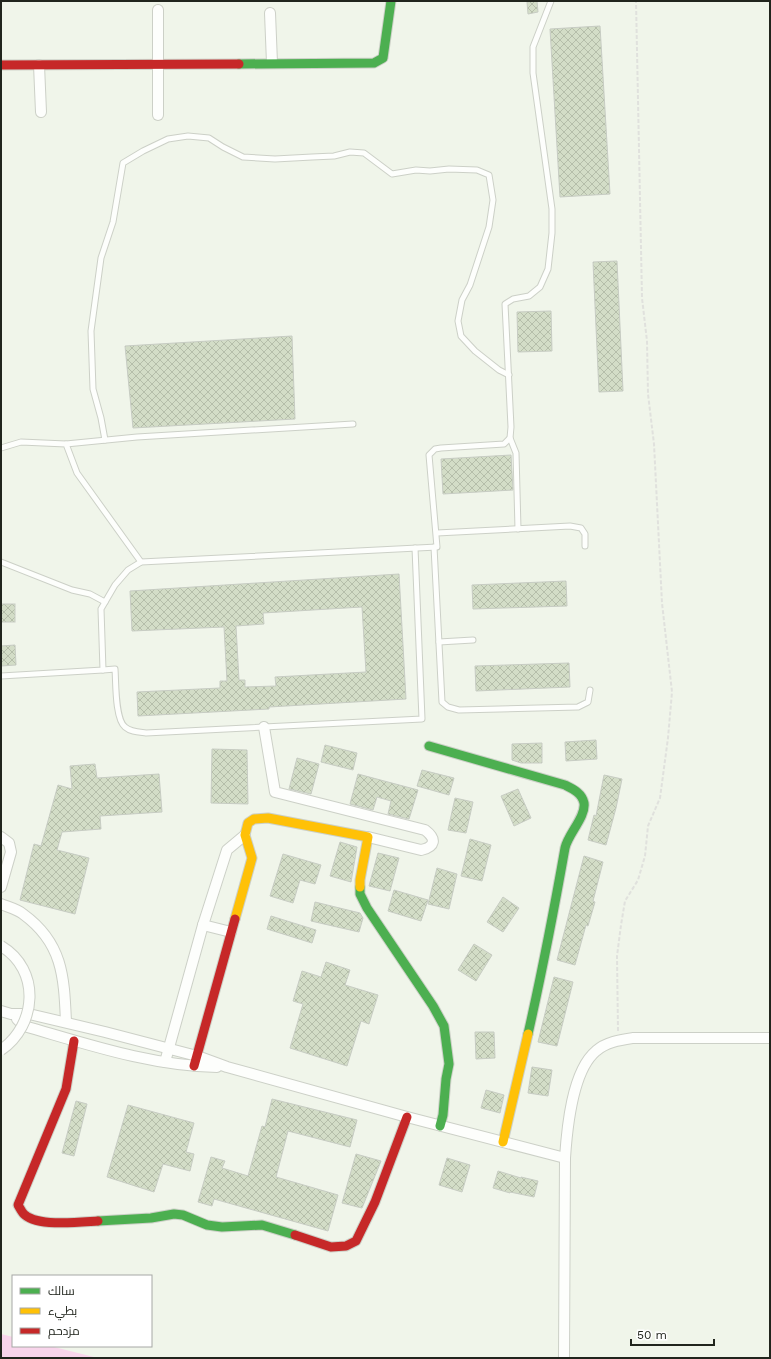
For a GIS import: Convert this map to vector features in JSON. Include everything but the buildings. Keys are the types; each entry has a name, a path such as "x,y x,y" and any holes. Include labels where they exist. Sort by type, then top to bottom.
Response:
{"street":[{"path":"1,65 374,62 383,58 391,1"},
{"path":"158,10 158,115"},
{"path":"270,13 272,63"},
{"path":"39,65 41,112"},
{"path":"194,1066 252,858 245,835 248,823 254,819 268,818 368,837 421,850 428,849 433,843 431,834 425,830 275,792 264,727"},
{"path":"429,746 565,785 576,790 582,798 584,804 583,812 566,844 543,967 503,1142"},
{"path":"165,1062 203,925 228,850 245,835"},
{"path":"1,837 9,843 11,852 1,887"},
{"path":"368,837 360,880 360,894 366,908 433,1006 444,1026 449,1064 446,1079 443,1115 440,1126"},
{"path":"1,904 22,913 42,930 54,947 61,967 64,986 66,1022"},
{"path":"203,925 231,932"},
{"path":"1,946 8,951 20,965 27,979 30,996 26,1019 20,1032 8,1046 1,1050"},
{"path":"1,1011 11,1014 29,1014 105,1032 169,1050 197,1056 227,1067 407,1117 565,1158"},
{"path":"11,1014 24,1026 101,1048 165,1062 194,1066 227,1067"},
{"path":"101,1048 105,1032"},
{"path":"564,1358 565,1158 567,1131 571,1105 587,1060 596,1050 613,1041 633,1038 770,1038"},
{"path":"74,1040 66,1089 18,1205 25,1215 34,1220 56,1222 125,1220 174,1214 183,1215 207,1225 222,1227 262,1225 331,1246 346,1246 356,1242 361,1232 375,1202 407,1117"}],"lane":[{"path":"518,529 516,453 510,438 509,374 505,304 513,299 529,296 540,287 548,269 552,232 552,209 533,73 533,47 551,1"},
{"path":"106,440 93,389 91,331 101,258 113,222 123,163 168,139 188,136 210,138 223,147 243,157 276,159 334,156 350,152 364,153 392,174 416,170 430,172 449,169 477,170 489,175 493,200 489,227 470,285 462,300 458,321 461,336 475,351 499,370 509,374"},
{"path":"1,448 21,442 66,444 137,437 353,424"},
{"path":"102,670 101,609 115,585 128,570 141,562 438,546 429,454 441,448 504,444 510,438"},
{"path":"66,444 77,473 141,562"},
{"path":"437,533 570,526 581,528 585,534 585,546"},
{"path":"434,547 442,702 448,707 459,710 578,707 588,702 590,690"},
{"path":"1,676 115,669 120,718 124,726 132,731 146,733 422,719 415,548"},
{"path":"1,562 72,590 90,594 105,602"},
{"path":"439,642 472,640"}],"path":[{"path":"619,1040 617,956 620,925 625,901 638,880 645,856 648,826 660,798 672,692 662,603 654,444 648,394 647,341 642,298 636,1"}],"shaded area":[{"path":"1,1334 12,1337 12,1347 54,1347 98,1358 1,1358"}],"traffic: fast":[{"path":"239,64 374,63 383,58 391,1"},
{"path":"429,746 565,785 577,792 583,800 584,808 580,820 565,848 548,941 528,1034"},
{"path":"360,887 360,894 367,908 433,1006 444,1026 449,1064 446,1079 443,1115 440,1126"},
{"path":"98,1221 151,1218 174,1214 183,1215 207,1225 222,1227 262,1225 295,1235"}],"traffic: slow":[{"path":"235,919 252,858 245,835 248,823 254,819 268,818 368,837 360,887"},
{"path":"503,1142 528,1034"}],"traffic: jam":[{"path":"1,65 239,64"},
{"path":"194,1066 235,919"},
{"path":"74,1041 66,1089 18,1205 25,1215 31,1219 40,1221 60,1223 98,1221"},
{"path":"295,1235 331,1247 346,1246 356,1241 375,1202 407,1117"}]}
